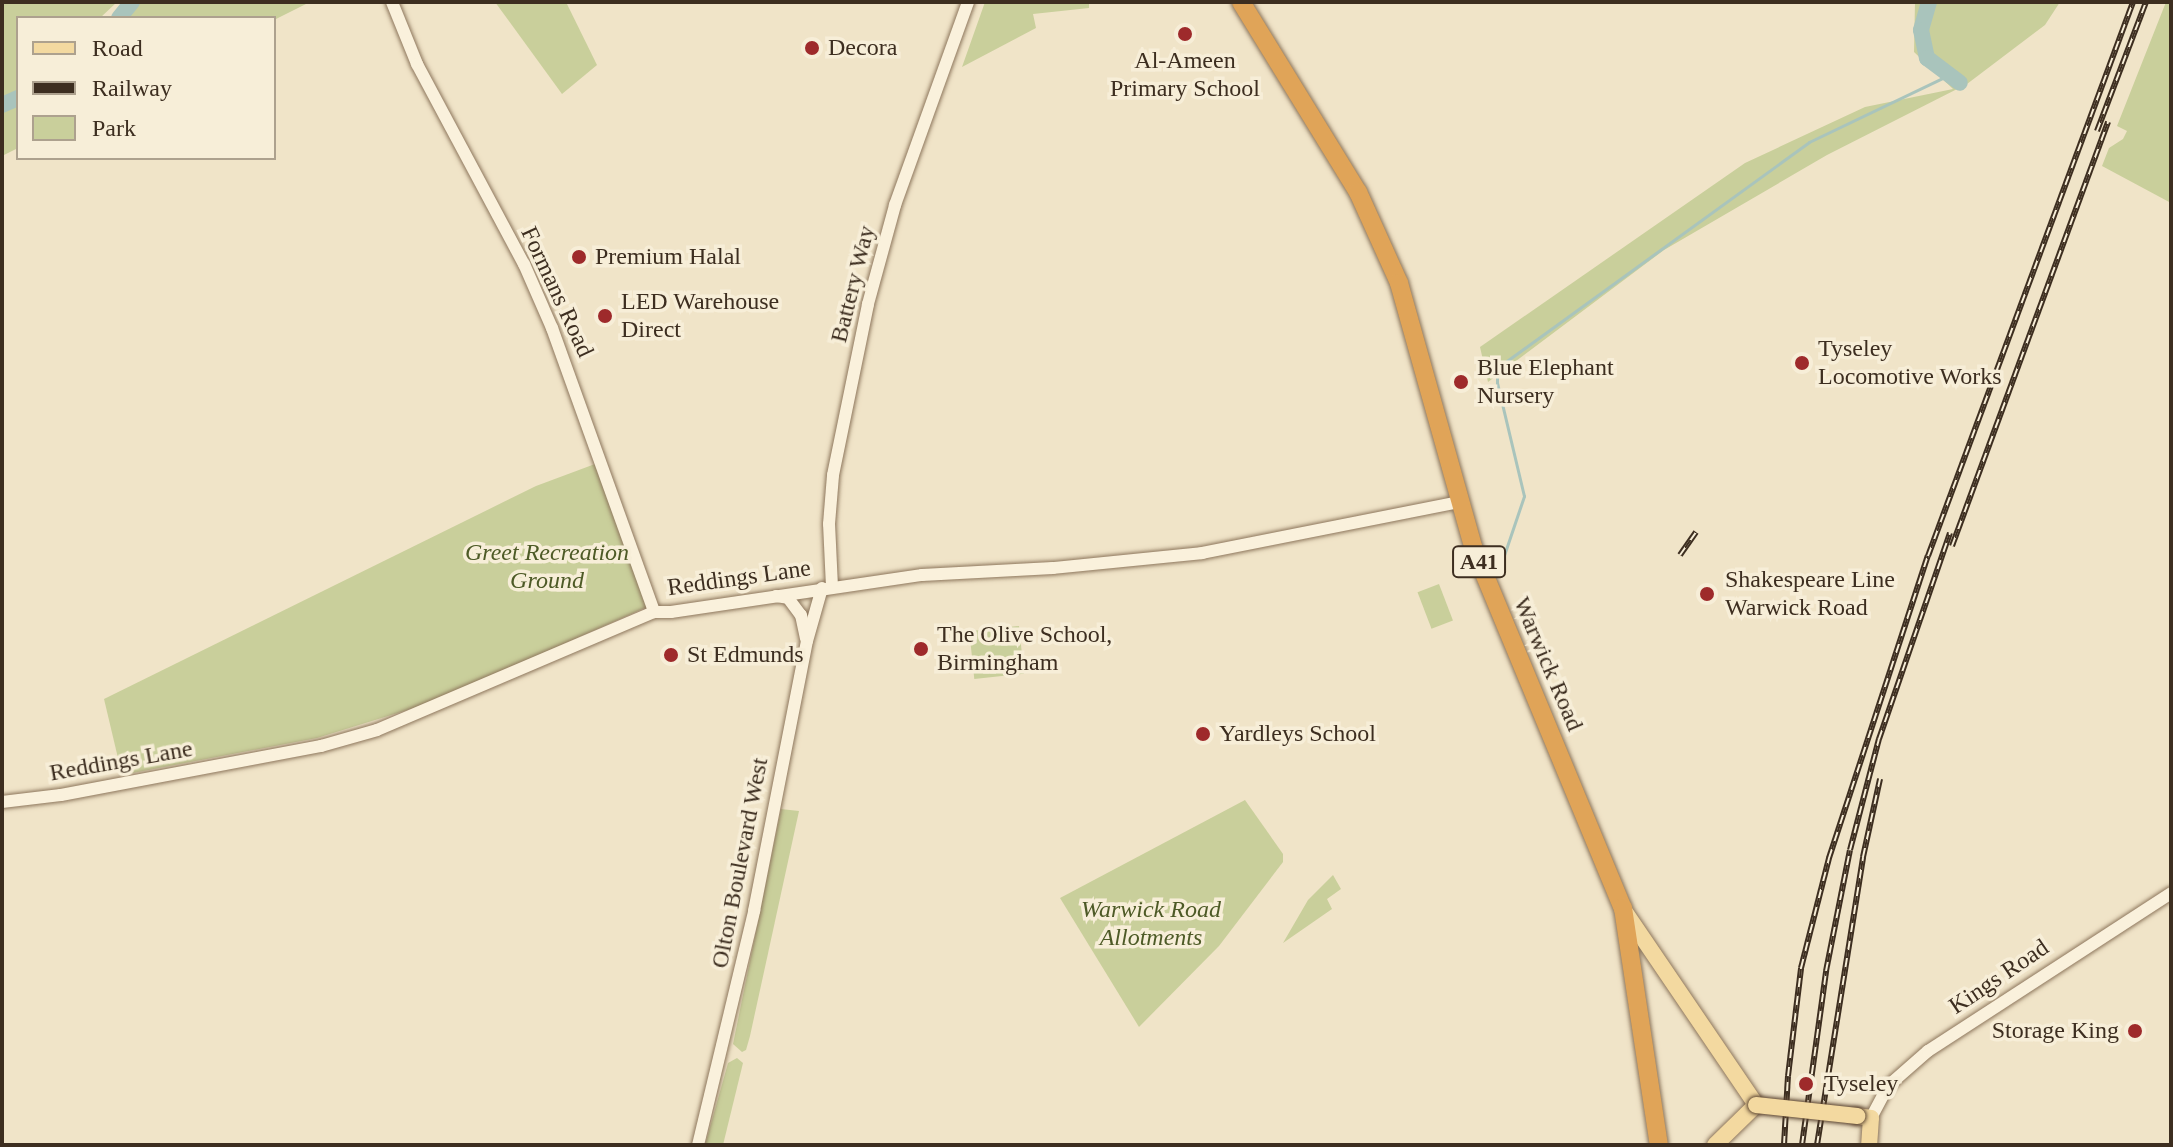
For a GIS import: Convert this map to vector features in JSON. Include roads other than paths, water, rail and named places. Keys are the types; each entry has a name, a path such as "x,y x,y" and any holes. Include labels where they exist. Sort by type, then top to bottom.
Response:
{"highway":[{"name":"Warwick Road","path":"1241,2 1340,160 1385,248 1415,333 1459,502 1494,602 1623,908 1659,1145"}],"main road":[{"path":"1623,908 1756,1105 1864,1117 1869,1145"},
{"path":"1629,951 1643,950 1660,964"},
{"path":"1715,1145 1756,1105"}],"street":[{"name":"Formans Road","path":"392,2 417,64 524,264 552,328 654,612"},
{"name":"Battery Way","path":"827,588 833,475 868,304 899,192 968,2"},
{"name":"Reddings Lane","path":"2,802 61,795 305,749 377,730 654,612 922,575 1053,568 1202,553 1459,502"},
{"name":"Olton Boulevard West","path":"698,1145 754,911 807,641 827,588"},
{"path":"774,595 788,598 796,608 807,641"},
{"name":"Kings Road","path":"1864,1117 1888,1086 1928,1051 2171,893"}],"waterway":[{"path":"121,16 132,2"},
{"path":"1929,2 1921,30 1927,58 1960,83"},
{"path":"1500,567 1524,496 1497,383 1497,368 1809,142 1947,76"},
{"path":"2,105 16,99"}],"railway":[{"path":"1784,1145 1788,1076 1801,968 1829,858 1928,556 2133,2"},
{"path":"2097,131 2146,2"},
{"path":"1952,546 2108,122"},
{"path":"1680,555 1696,532"},
{"path":"1802,1145 1826,971 1850,850 1879,739 1950,533"},
{"path":"1817,1145 1863,857 1880,779"}],"place":[{"name":"Al-Ameen Primary School","path":"1185,34"},
{"name":"Decora","path":"812,48"},
{"name":"Premium Halal","path":"579,257"},
{"name":"LED Warehouse Direct","path":"605,316"},
{"name":"Tyseley Locomotive Works","path":"1802,363"},
{"name":"Blue Elephant Nursery","path":"1461,382"},
{"name":"Shakespeare Line Warwick Road","path":"1707,594"},
{"name":"The Olive School, Birmingham","path":"921,649"},
{"name":"St Edmunds","path":"671,655"},
{"name":"Yardleys School","path":"1203,734"},
{"name":"Storage King","path":"2135,1031"},
{"name":"Tyseley","path":"1806,1084"}],"park label":[{"name":"Greet Recreation Ground","path":"547,567"},
{"name":"Warwick Road Allotments","path":"1151,924"}]}
